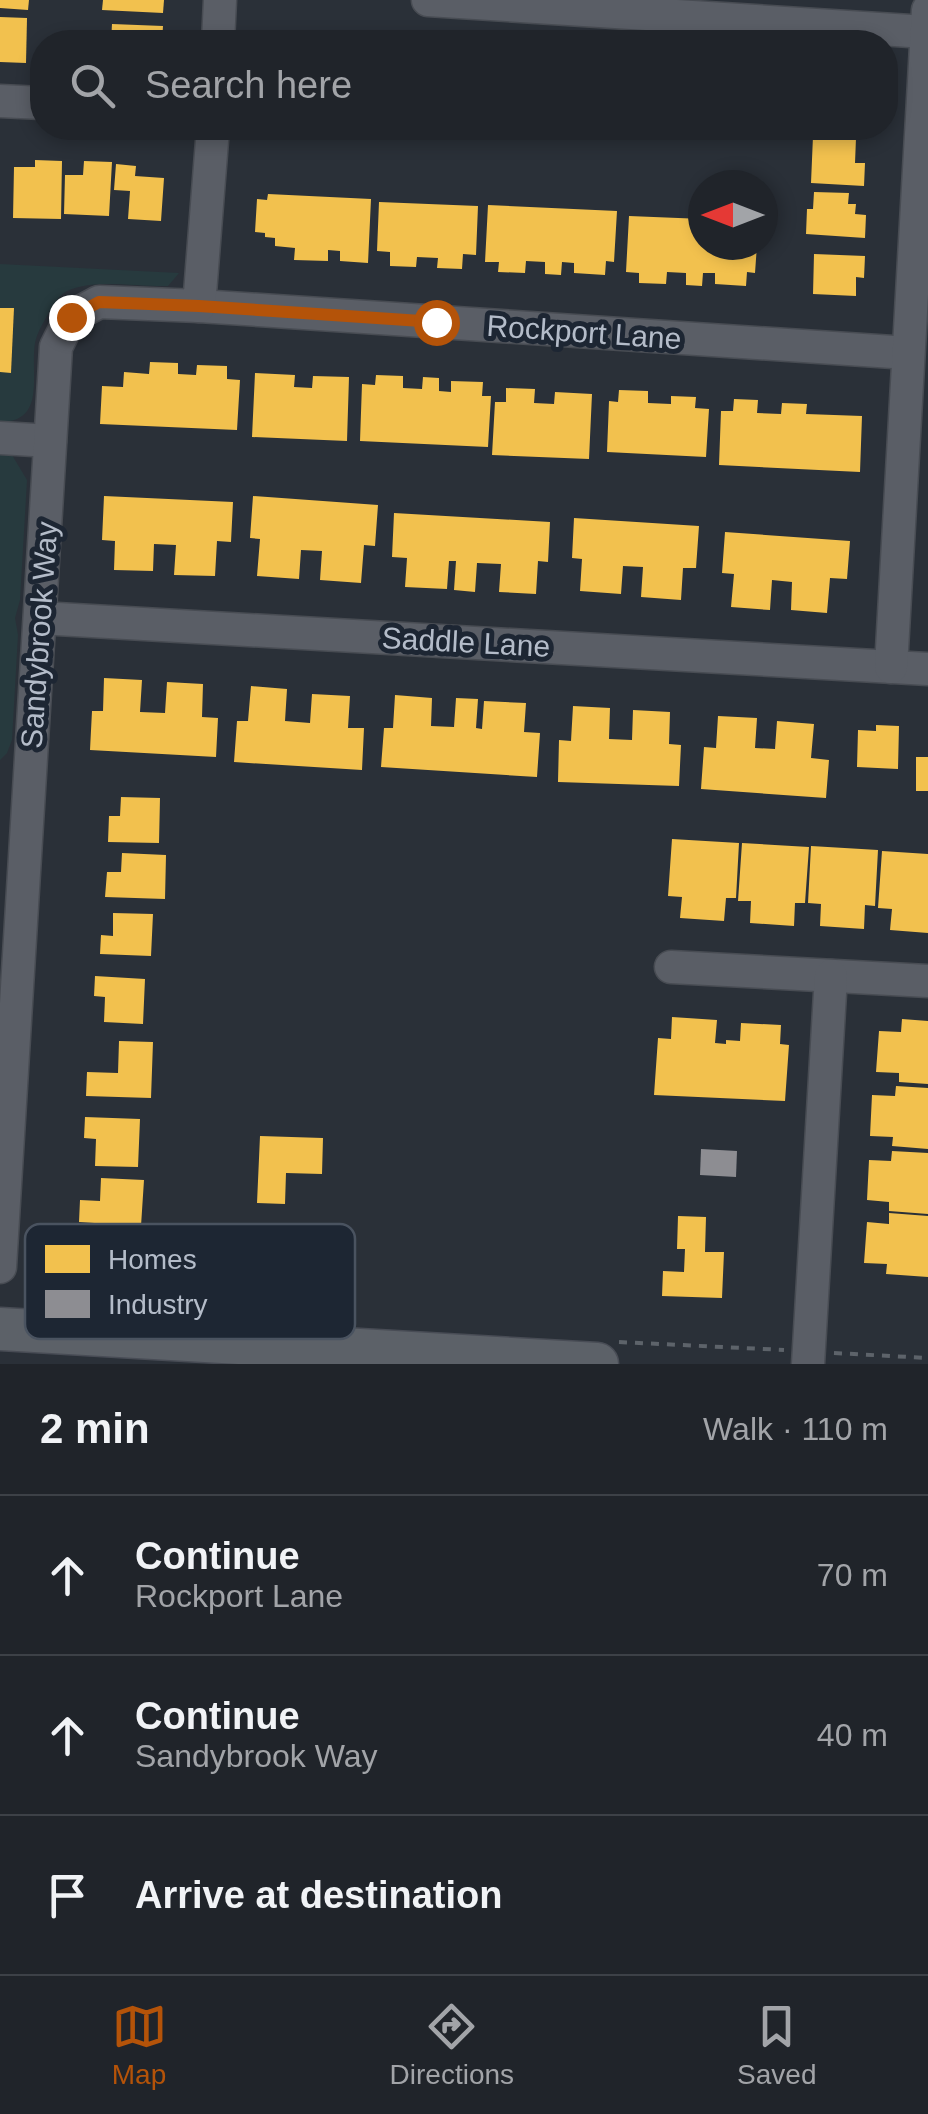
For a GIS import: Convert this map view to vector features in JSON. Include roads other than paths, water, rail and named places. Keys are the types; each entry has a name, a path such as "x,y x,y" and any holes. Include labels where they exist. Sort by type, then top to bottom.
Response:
{"main road":[{"path":"0,1329 25,1330"},
{"path":"171,1339 597,1364"}],"street":[{"path":"219,30 220,0"},
{"path":"428,0 927,21 924,133 891,666"},
{"path":"0,101 30,103"},
{"path":"199,306 212,140"},
{"name":"Sandybrook Way","path":"0,1267 15,786 40,618 56,346 71,317 99,302 199,306"},
{"name":"Rockport Lane","path":"199,306 908,354"},
{"path":"0,438 50,441"},
{"name":"Saddle Lane","path":"40,618 928,669"},
{"path":"671,967 928,981"},
{"path":"808,1364 831,976"}]}
